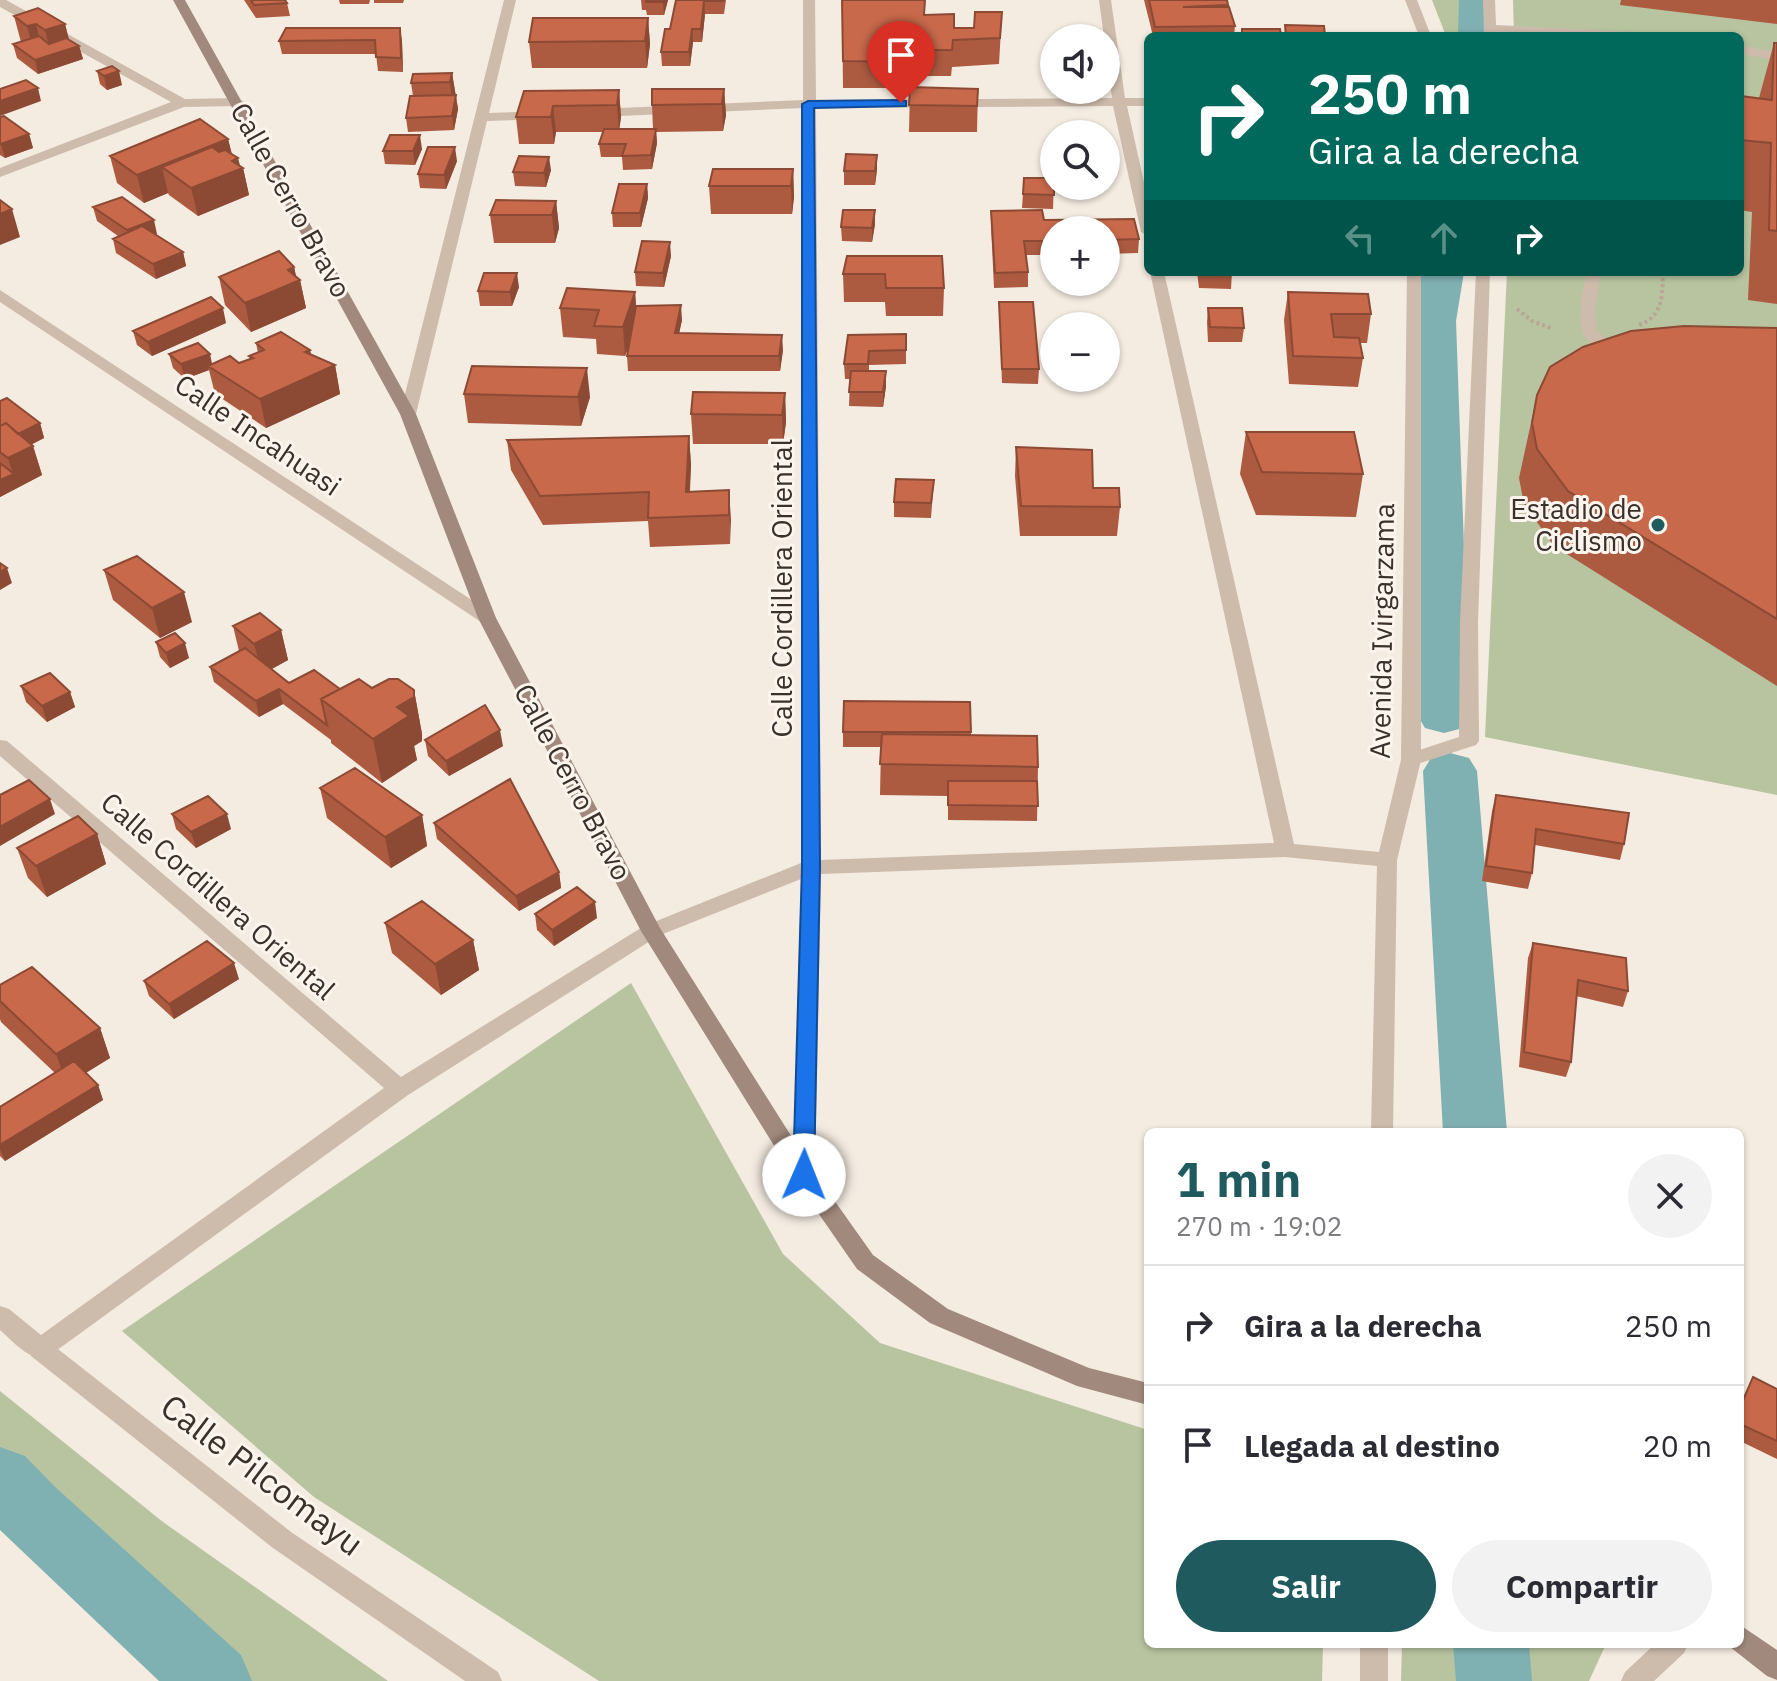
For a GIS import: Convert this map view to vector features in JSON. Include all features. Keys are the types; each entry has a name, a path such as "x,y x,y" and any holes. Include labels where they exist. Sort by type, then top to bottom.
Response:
{"street":[{"name":"Calle Cerro Bravo","path":"179,0 408,414 487,618 651,931 804,1175 865,1262 939,1316 1086,1378 1144,1393"},
{"path":"408,414 510,0"},
{"name":"Calle Cordillera Oriental","path":"804,1175 811,867 809,0"},
{"path":"1105,0 1108,24"},
{"path":"1411,0 1423,32"},
{"path":"1489,0 1489,32"},
{"path":"0,2 182,103"},
{"path":"1744,51 1777,56"},
{"path":"0,173 182,103 237,102"},
{"path":"1120,102 1144,102"},
{"path":"576,114 808,104 1040,103"},
{"path":"1119,104 1144,214"},
{"path":"483,117 560,114"},
{"path":"1158,276 1285,850"},
{"name":"Avenida Ivirgarzama","path":"1382,1128 1387,860 1411,760 1414,276"},
{"path":"1411,760 1469,741 1469,622 1483,276"},
{"path":"1594,276 1587,329 1592,340 1605,348 1630,351"},
{"name":"Calle Incahuasi","path":"0,295 487,618"},
{"name":"Calle Cordillera Oriental","path":"0,746 400,1089"},
{"path":"40,1349 400,1089 651,931 811,867 1285,850 1387,860"},
{"name":"Calle Pilcomayu","path":"0,1316 282,1540 488,1681"},
{"path":"1744,1641 1777,1667"},
{"path":"1374,1648 1374,1681"},
{"path":"1635,1681 1670,1648"}],"green space":[{"path":"1432,0 1467,0 1466,32 1444,32"},
{"path":"1513,0 1777,0 1777,795 1485,737 1507,276 1744,276 1744,32 1514,32"},
{"path":"631,983 783,1254 880,1343 1144,1429 1144,1648 1323,1648 1322,1681 599,1681 314,1497 122,1331"},
{"path":"0,1391 163,1522 388,1681 187,1681 0,1519"},
{"path":"1402,1648 1604,1648 1589,1681 1401,1681"}],"building":[{"path":"251,0 285,0 287,3 254,5"},
{"path":"676,0 724,0 704,1 701,29 692,29 689,52 661,52 665,29 670,29"},
{"path":"842,0 925,0 924,15 954,14 954,28 974,28 975,12 1002,12 1000,38 953,40 952,50 924,50 923,45 905,45 906,62 843,61"},
{"path":"1149,0 1227,0 1228,5 1183,7 1229,7 1235,26 1155,27"},
{"path":"38,8 65,24 45,30 36,24 27,26 14,16"},
{"path":"533,18 648,18 645,41 529,42"},
{"path":"1285,25 1324,26 1325,32 1286,32"},
{"path":"286,28 400,28 401,58 376,57 375,40 279,41"},
{"path":"1242,29 1280,29 1280,32 1242,32"},
{"path":"39,36 49,44 66,38 79,46 35,60 13,44"},
{"path":"1774,43 1777,43 1777,231 1769,230 1771,143 1744,140 1744,96 1772,100"},
{"path":"112,66 119,71 104,76 97,71"},
{"path":"452,73 450,82 411,83 413,74"},
{"path":"26,80 38,88 0,101 0,89"},
{"path":"910,87 978,89 977,106 909,105"},
{"path":"652,89 724,89 722,104 652,105"},
{"path":"619,90 617,105 553,106 551,117 516,117 524,91"},
{"path":"456,95 452,116 406,118 410,96"},
{"path":"4,116 29,134 0,144 0,117"},
{"path":"200,119 228,139 137,175 110,156"},
{"path":"604,129 656,129 651,155 622,156 626,144 599,144"},
{"path":"390,135 420,135 413,151 383,151"},
{"path":"212,147 238,158 232,161 243,168 191,188 162,167"},
{"path":"428,147 455,147 444,175 418,174"},
{"path":"846,154 877,155 875,171 844,171"},
{"path":"519,156 549,157 544,173 513,172"},
{"path":"713,169 793,169 791,186 709,186"},
{"path":"1024,178 1040,178 1040,195 1023,194"},
{"path":"619,184 647,184 640,213 612,213"},
{"path":"122,197 154,220 127,230 93,207"},
{"path":"0,200 12,209 0,214"},
{"path":"496,200 556,201 552,215 490,215"},
{"path":"843,210 875,210 872,228 841,227"},
{"path":"1042,210 1040,241 1024,241 1028,272 995,273 991,211"},
{"path":"1120,219 1134,219 1139,239 1120,240"},
{"path":"142,226 183,252 153,264 113,239"},
{"path":"642,241 670,242 663,273 635,272"},
{"path":"279,251 294,267 288,270 300,280 245,303 219,277"},
{"path":"847,256 942,256 944,288 886,288 885,274 843,274"},
{"path":"484,273 517,273 510,292 478,291"},
{"path":"567,288 635,292 623,327 594,326 599,310 560,308"},
{"path":"1288,292 1368,294 1371,314 1331,314 1334,337 1359,338 1363,358 1293,356"},
{"path":"211,297 223,308 148,342 133,331"},
{"path":"999,302 1033,302 1039,369 1002,369"},
{"path":"681,305 675,333 782,335 779,356 627,356 636,306"},
{"path":"1208,308 1242,308 1244,328 1210,327"},
{"name":"Estadio de Ciclismo","path":"1684,326 1777,328 1777,619 1568,491 1537,449 1532,423 1537,395 1550,367 1583,347 1631,331"},
{"path":"281,332 310,350 305,352 335,365 260,399 208,366 230,356 239,363 253,358 249,356 264,350 256,343"},
{"path":"906,334 906,350 869,351 868,364 844,364 848,335"},
{"path":"198,343 210,354 181,364 169,354"},
{"path":"472,366 587,368 578,397 464,394"},
{"path":"851,371 886,371 883,392 849,392"},
{"path":"693,392 785,393 782,415 691,414"},
{"path":"7,398 40,423 18,434 6,423 0,426 0,401"},
{"path":"6,423 33,446 8,458 0,452 0,426"},
{"path":"1246,432 1354,432 1363,474 1262,472"},
{"path":"689,436 686,492 729,490 729,515 648,518 649,492 540,496 507,440"},
{"path":"1016,447 1092,450 1093,488 1119,488 1120,507 1021,506"},
{"path":"0,463 14,474 0,480"},
{"path":"896,479 934,480 931,503 894,502"},
{"path":"137,556 184,592 152,608 104,570"},
{"path":"260,613 281,630 254,644 233,626"},
{"path":"175,633 185,643 166,653 156,642"},
{"path":"245,648 289,683 314,670 340,689 321,699 327,725 279,689 256,701 210,667"},
{"path":"50,673 70,692 42,706 21,686"},
{"path":"359,679 372,688 389,679 398,679 414,690 414,697 397,707 409,716 373,739 321,699"},
{"path":"844,701 970,702 971,732 843,732"},
{"path":"485,705 500,730 446,761 425,740"},
{"path":"882,734 1037,736 1038,767 880,764"},
{"path":"355,768 422,815 385,837 320,788"},
{"path":"510,779 559,872 516,896 434,823"},
{"path":"29,780 50,799 0,827 0,795"},
{"path":"948,781 1037,781 1038,806 948,805"},
{"path":"1496,795 1629,813 1624,844 1536,829 1532,873 1486,866"},
{"path":"208,796 227,814 191,832 172,814"},
{"path":"78,816 97,834 36,866 17,848"},
{"path":"577,887 595,902 552,930 535,914"},
{"path":"422,901 473,940 435,964 385,923"},
{"path":"207,941 234,963 169,1004 144,981"},
{"path":"1533,943 1626,958 1628,991 1578,980 1571,1062 1524,1052"},
{"path":"32,967 100,1028 56,1054 0,1001 0,985"},
{"path":"74,1061 98,1085 0,1145 0,1107"},
{"path":"1753,1377 1777,1389 1777,1441 1744,1426 1744,1398"}],"waterway":[{"path":"1476,32 1477,0"},
{"path":"1442,276 1434,321 1444,716"},
{"path":"1450,771 1475,1128"},
{"path":"0,1479 28,1509 214,1681"},
{"path":"1491,1648 1494,1681"}],"place":[{"name":"Estadio de Ciclismo","path":"1658,525"}],"route":[{"path":"804,1175 811,867 808,104 901,103"}]}
